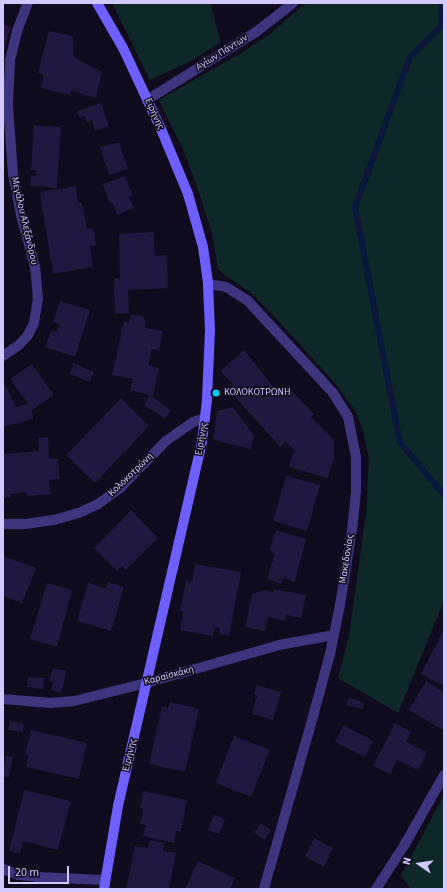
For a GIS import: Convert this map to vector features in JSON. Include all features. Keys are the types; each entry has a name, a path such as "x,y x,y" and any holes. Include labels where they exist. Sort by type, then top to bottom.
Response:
{"street":[{"name":"Μεγάλου Αλεξάνδρου","path":"3,356 19,345 28,335 34,323 38,299 37,276 21,215 14,174 8,106 10,60 17,31 28,3"},
{"name":"Ειρήνης","path":"97,3 123,48 188,194 203,247 208,284 210,344 205,418 191,493 118,806 105,884"},
{"name":"Αγίων Πάντων","path":"147,100 250,36 293,3"},
{"name":"Μακεδονίας","path":"208,284 226,287 254,306 333,393 348,417 355,449 356,492 346,568 334,635 314,713 264,889"},
{"name":"Κολοκοτρώνη","path":"3,524 37,523 59,519 79,513 98,504 120,488 173,436 193,422 205,418"},
{"name":"Καραϊσκάκη","path":"3,699 37,703 63,703 146,683 279,645 334,635"},
{"path":"376,889 389,872 444,775"},
{"path":"3,870 37,877 105,884"}],"green space":[{"path":"112,3 210,3 221,42 191,61 150,80"},
{"path":"306,3 444,3 444,601 398,713 338,678 349,635 366,513 369,458 362,428 356,412 334,382 273,315 251,293 218,269 212,233 195,181 183,150 159,100 238,55 271,33"},
{"path":"444,795 444,889 411,889 401,875"}],"building":[{"path":"3,25 10,27 4,52 3,52"},
{"path":"49,31 73,36 74,57 102,72 96,98 72,91 70,95 41,88 44,75 38,73"},
{"path":"101,103 109,126 95,131 92,120 87,122 85,116 79,117 77,111"},
{"path":"34,125 61,127 57,188 30,186 31,176 36,176 36,170 31,170"},
{"path":"119,142 128,169 109,175 100,147"},
{"path":"125,176 133,196 129,197 134,208 117,215 113,203 110,204 103,184"},
{"path":"76,186 78,203 82,203 87,229 93,228 96,245 90,246 93,267 53,274 40,192"},
{"path":"154,232 155,256 167,255 168,288 128,290 129,313 115,314 114,279 120,278 119,234"},
{"path":"60,301 90,310 75,357 45,347 51,330 57,332 59,324 53,322"},
{"path":"131,315 142,316 146,321 145,328 163,331 159,350 152,349 148,365 159,368 153,396 130,390 133,379 112,375 124,321 129,323"},
{"path":"244,350 281,396 290,389 314,414 311,417 334,440 334,458 328,478 289,467 294,450 286,442 280,447 228,389 233,384 220,371"},
{"path":"74,363 94,372 90,382 69,374"},
{"path":"32,364 54,395 32,410 33,419 3,427 3,381 16,407 28,404 10,379"},
{"path":"150,395 171,410 165,419 144,405"},
{"path":"121,398 149,426 95,483 66,455"},
{"path":"233,407 254,436 251,449 213,440 217,411"},
{"path":"48,437 49,459 58,459 60,479 49,480 51,494 27,496 26,492 11,494 11,498 3,498 3,454 39,451 38,438"},
{"path":"286,476 320,485 307,531 273,521"},
{"path":"131,510 158,538 126,570 122,566 117,571 94,548"},
{"path":"276,530 306,539 295,582 283,578 281,584 267,579 275,553 269,551"},
{"path":"3,556 36,568 22,603 3,596"},
{"path":"195,564 241,572 229,636 219,634 220,628 215,627 213,636 180,630 183,612 180,611 186,581 192,582"},
{"path":"108,582 124,587 111,631 77,621 88,583 106,588"},
{"path":"47,583 72,590 57,647 30,639"},
{"path":"274,589 306,595 301,618 286,615 285,621 268,617 265,631 245,627 252,594 264,590 273,592"},
{"path":"444,629 444,686 421,674"},
{"path":"53,668 67,671 61,693 51,690 53,682 49,681"},
{"path":"28,677 45,678 43,689 27,687"},
{"path":"426,681 444,692 443,730 409,710"},
{"path":"256,685 281,692 273,720 252,714 257,696 254,695"},
{"path":"349,698 365,703 362,709 346,705"},
{"path":"170,702 199,709 185,772 149,764 162,706 168,708"},
{"path":"10,721 24,724 23,732 8,730"},
{"path":"395,723 411,732 406,742 427,752 418,770 397,760 390,774 373,766"},
{"path":"344,725 373,741 365,757 335,742"},
{"path":"31,730 87,743 79,779 26,767 28,755 25,755"},
{"path":"234,736 270,750 251,797 216,783"},
{"path":"6,756 13,757 9,777 3,776"},
{"path":"24,790 71,801 58,850 23,841 20,854 9,851"},
{"path":"143,791 187,800 181,832 176,831 174,843 143,836 146,825 140,824 143,808 140,808"},
{"path":"214,815 225,819 219,834 208,830"},
{"path":"261,823 271,830 265,840 254,833"},
{"path":"314,838 333,848 324,867 305,857"},
{"path":"150,840 164,843 163,851 176,853 169,889 126,889 135,846 148,848"},
{"path":"198,861 235,878 230,889 185,889"}],"waterway":[{"path":"442,3 441,26 410,57 355,207 400,442 444,495"}],"place":[{"name":"ΚΟΛΟΚΟΤΡΩΝΗ","path":"216,393"}]}
